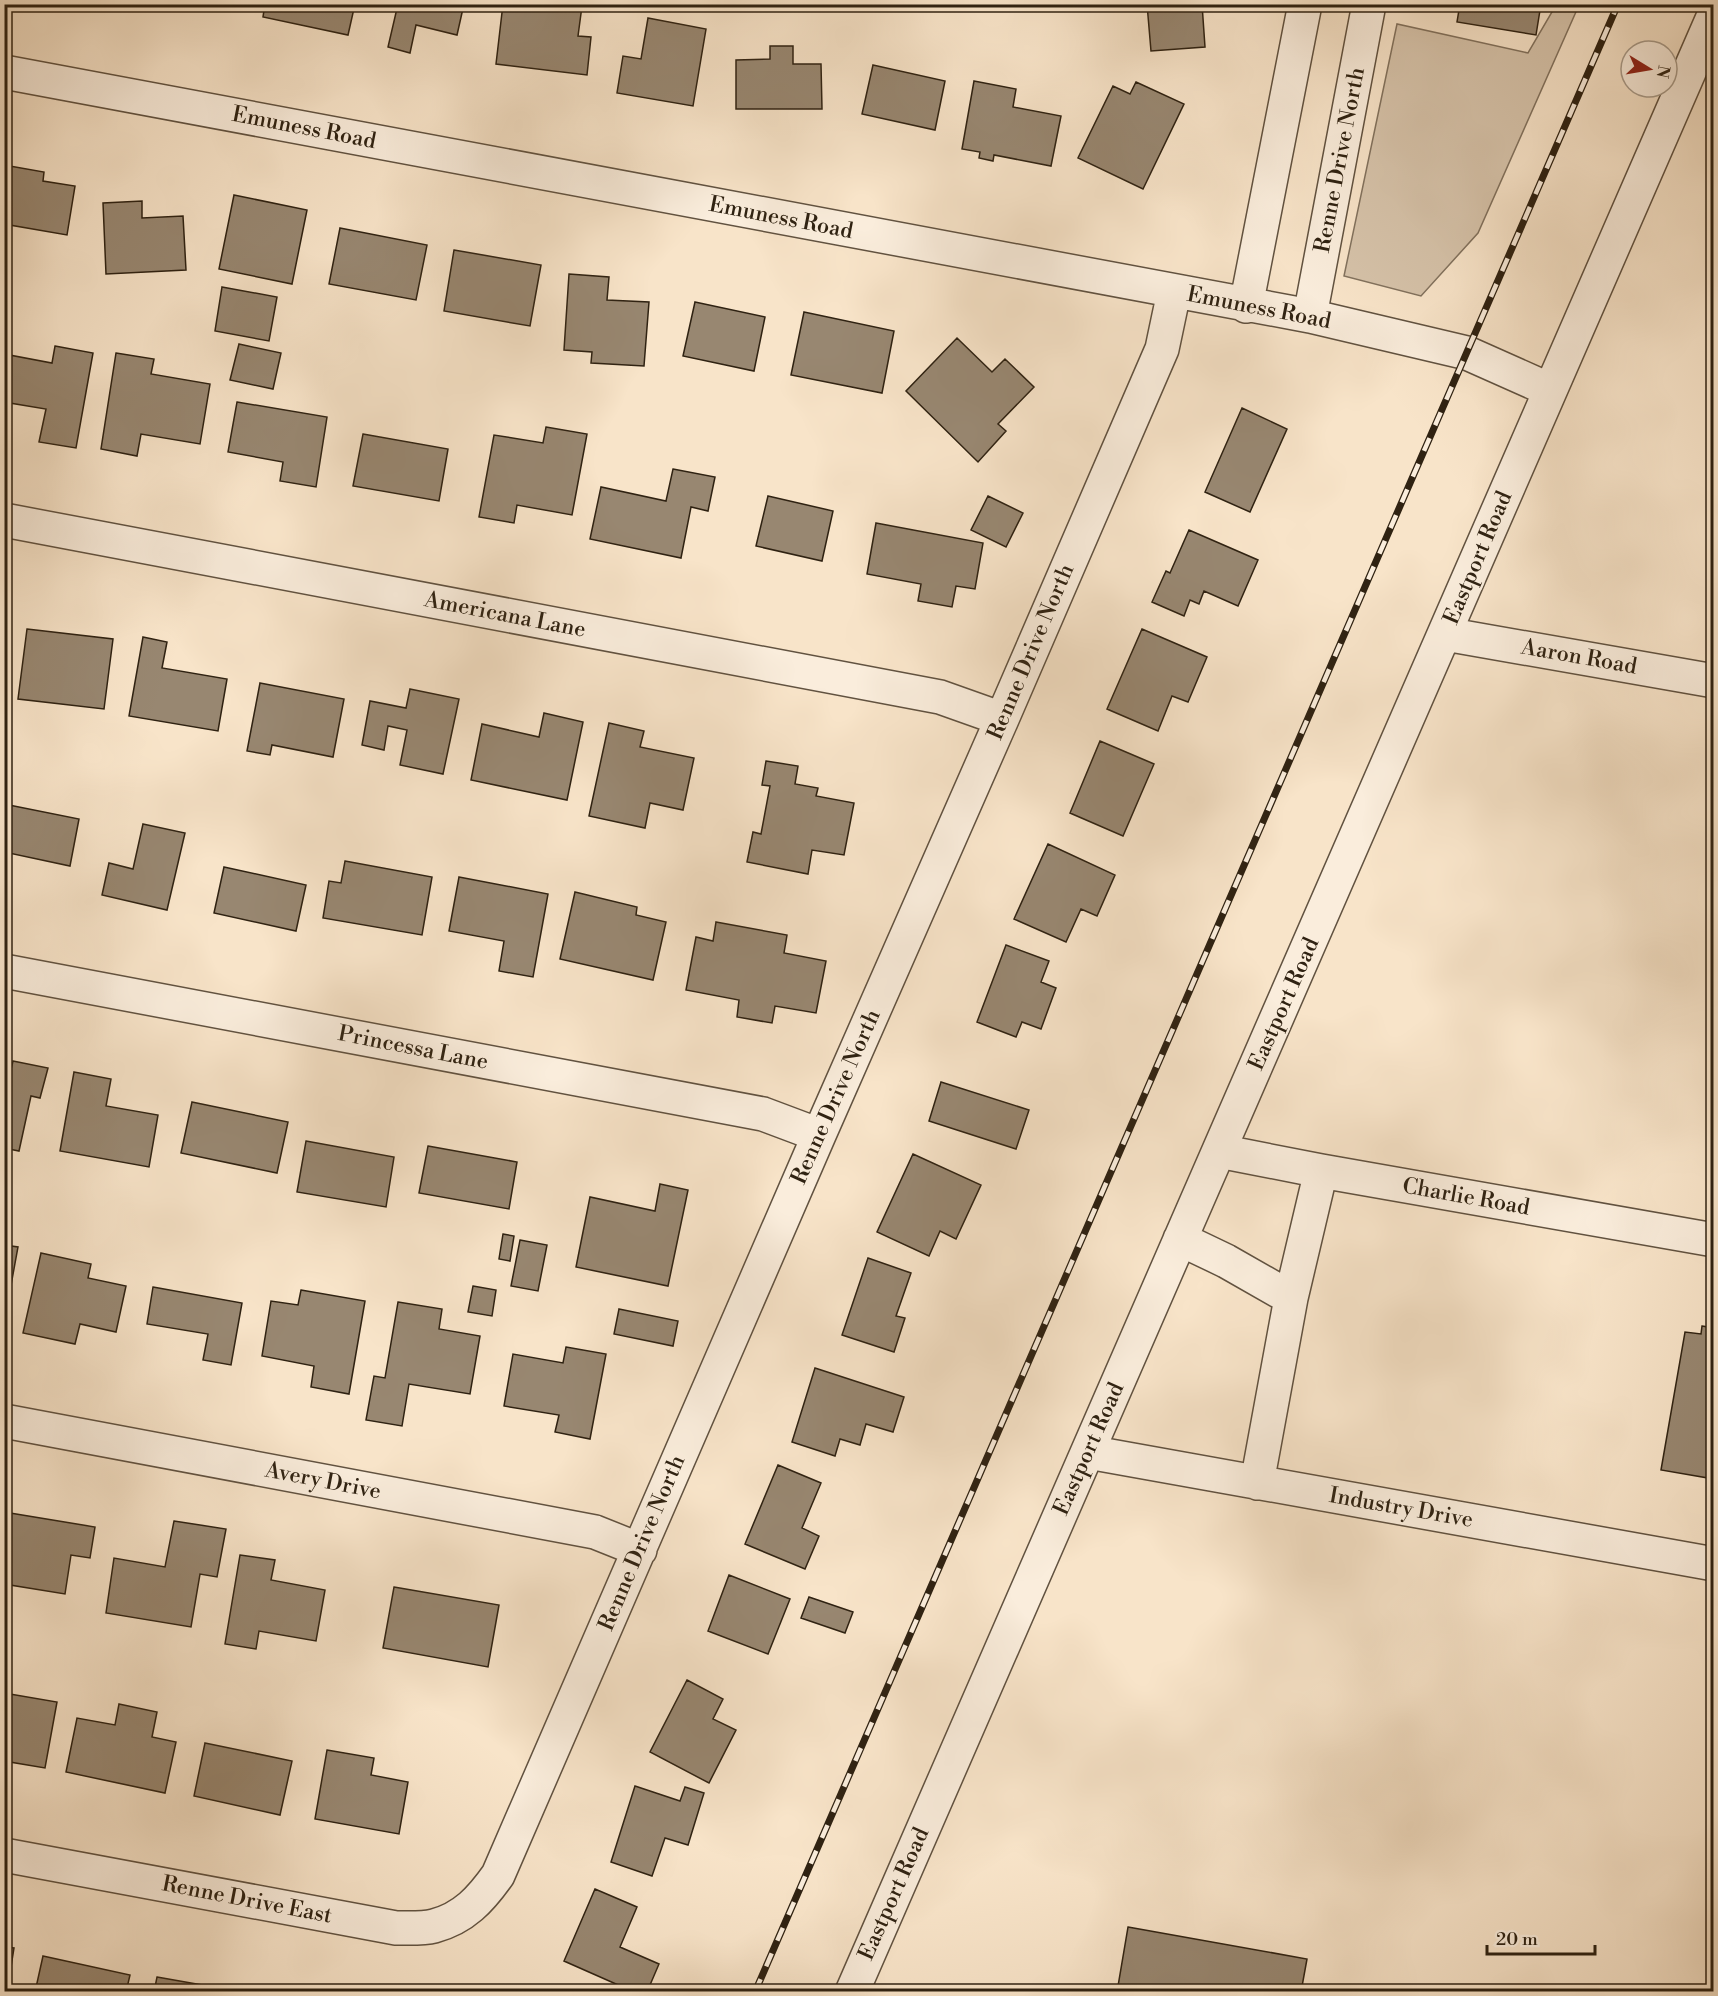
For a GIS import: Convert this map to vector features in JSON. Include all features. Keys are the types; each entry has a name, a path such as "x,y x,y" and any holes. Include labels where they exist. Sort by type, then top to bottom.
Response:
{"street":[{"path":"1246,306 1305,4"},
{"name":"Renne Drive North","path":"1310,316 1369,4"},
{"name":"Eastport Road","path":"852,1992 1713,15"},
{"name":"Emuness Road","path":"4,72 1246,306 1310,316 1467,353 1551,390"},
{"name":"Renne Drive North","path":"483,1897 498,1875 1162,348 1174,292"},
{"name":"Americana Lane","path":"4,520 940,697 1002,719"},
{"name":"Aaron Road","path":"1445,634 1713,681"},
{"name":"Princessa Lane","path":"4,971 763,1114 819,1135"},
{"name":"Charlie Road","path":"1219,1151 1713,1240"},
{"path":"1257,1483 1291,1298 1321,1171"},
{"path":"1180,1239 1226,1261 1291,1298"},
{"name":"Avery Drive","path":"4,1421 595,1532 640,1550"},
{"name":"Industry Drive","path":"1088,1452 1713,1564"},
{"name":"Renne Drive East","path":"4,1855 396,1928 432,1927 463,1915 483,1897"}],"shaded area":[{"path":"1556,5 1579,5 1478,233 1421,296 1344,276 1397,24 1528,53"}],"building":[{"path":"265,4 355,4 348,35 263,17"},
{"path":"398,4 464,4 457,35 416,25 410,53 388,47"},
{"path":"503,4 582,6 578,36 591,37 587,75 496,64"},
{"path":"1147,4 1202,4 1205,47 1151,51"},
{"path":"1460,4 1541,4 1536,35 1457,22"},
{"path":"648,18 706,29 693,106 617,93 623,56 641,59"},
{"path":"770,46 793,46 793,64 821,64 822,109 736,109 736,60 770,59"},
{"path":"873,65 945,81 935,130 862,114"},
{"path":"974,81 1016,89 1013,107 1061,116 1051,166 994,155 993,161 979,158 980,152 962,149"},
{"path":"1136,82 1184,104 1143,189 1078,158 1113,86 1130,94"},
{"path":"4,165 44,172 43,181 75,186 67,235 4,224"},
{"path":"234,195 307,210 292,284 219,269"},
{"path":"142,201 142,218 183,216 186,270 106,274 103,203"},
{"path":"340,228 427,245 416,300 329,284"},
{"path":"454,250 541,265 530,326 444,311"},
{"path":"569,274 609,277 607,300 649,302 644,366 591,363 592,352 564,350"},
{"path":"222,287 277,297 269,341 215,331"},
{"path":"695,302 765,317 754,371 683,356"},
{"path":"804,312 894,331 882,393 791,375"},
{"path":"957,338 992,372 1005,359 1034,387 998,424 1006,431 978,462 906,391"},
{"path":"239,344 281,353 273,389 230,380"},
{"path":"55,346 93,353 76,448 39,442 46,409 4,402 4,354 52,363"},
{"path":"116,353 154,359 151,374 210,384 200,444 141,434 137,456 101,449"},
{"path":"237,402 327,417 316,487 280,481 283,462 228,452"},
{"path":"1242,408 1287,429 1250,512 1205,492"},
{"path":"546,427 587,434 572,515 517,505 514,523 479,517 494,435 543,443"},
{"path":"363,434 448,449 439,501 353,486"},
{"path":"673,469 715,477 708,511 691,507 681,558 590,539 601,487 666,501"},
{"path":"768,496 833,511 822,561 756,546"},
{"path":"988,496 1023,513 1006,547 971,530"},
{"path":"876,523 983,543 975,589 956,586 952,607 918,601 921,584 867,574"},
{"path":"1189,530 1258,560 1238,606 1204,591 1199,604 1190,600 1184,616 1152,602 1166,571 1170,573"},
{"path":"27,629 113,639 104,709 18,699"},
{"path":"1142,629 1207,657 1188,702 1172,696 1158,731 1107,709"},
{"path":"143,637 167,642 162,668 227,679 218,731 129,716"},
{"path":"260,683 344,699 333,757 272,745 270,755 247,751"},
{"path":"410,689 459,699 443,774 400,765 407,730 388,726 384,750 362,745 370,701 406,708"},
{"path":"544,713 583,722 567,800 471,780 482,724 539,737"},
{"path":"609,723 644,731 640,747 694,758 683,810 650,803 645,828 589,816"},
{"path":"1100,741 1154,764 1123,836 1070,813"},
{"path":"766,761 798,766 795,784 818,788 816,796 854,803 844,855 812,850 808,874 747,862 753,832 761,834 770,786 762,785"},
{"path":"4,804 79,819 70,866 4,852"},
{"path":"143,824 185,833 167,910 102,895 109,863 133,869"},
{"path":"1048,844 1115,875 1097,916 1081,909 1066,942 1014,919"},
{"path":"345,861 432,877 422,935 323,918 329,881 341,883"},
{"path":"224,867 306,885 296,931 214,913"},
{"path":"459,877 548,894 533,977 499,971 504,941 449,931"},
{"path":"575,892 637,907 636,915 666,922 653,980 560,959"},
{"path":"716,922 787,935 784,953 826,961 816,1013 775,1006 772,1023 737,1017 739,1000 686,990 696,937 713,941"},
{"path":"1006,945 1049,961 1041,982 1056,988 1041,1029 1022,1022 1016,1037 977,1022"},
{"path":"13,1061 48,1068 40,1098 31,1096 19,1151 4,1148 4,1081 8,1082"},
{"path":"74,1072 111,1079 106,1106 158,1115 149,1167 60,1151"},
{"path":"941,1082 1029,1110 1016,1149 929,1121"},
{"path":"192,1102 288,1122 277,1173 181,1153"},
{"path":"306,1141 394,1157 386,1207 297,1192"},
{"path":"428,1146 517,1162 509,1209 419,1193"},
{"path":"913,1154 981,1185 956,1239 940,1231 929,1256 877,1232"},
{"path":"660,1184 688,1190 668,1286 576,1267 590,1197 655,1211"},
{"path":"503,1234 514,1236 510,1261 499,1259"},
{"path":"520,1240 547,1245 538,1291 511,1286"},
{"path":"4,1245 18,1247 7,1307 4,1307"},
{"path":"41,1253 91,1264 88,1278 126,1286 116,1332 80,1324 75,1344 23,1333"},
{"path":"868,1258 911,1273 896,1316 905,1318 894,1352 842,1335"},
{"path":"473,1286 496,1290 492,1316 468,1312"},
{"path":"153,1287 242,1303 231,1365 203,1360 208,1334 147,1324"},
{"path":"301,1290 365,1301 349,1394 311,1387 314,1366 262,1356 271,1301 298,1305"},
{"path":"398,1302 442,1309 439,1329 480,1336 470,1394 409,1384 402,1426 366,1420 374,1376 385,1378"},
{"path":"619,1309 678,1321 673,1346 614,1334"},
{"path":"1702,1326 1714,1328 1714,1479 1661,1470 1685,1332 1701,1334"},
{"path":"566,1347 606,1354 590,1439 555,1432 559,1415 504,1406 513,1354 563,1363"},
{"path":"815,1368 904,1397 893,1432 866,1424 860,1445 840,1439 835,1456 792,1442"},
{"path":"778,1465 821,1483 802,1528 819,1536 805,1569 745,1544"},
{"path":"4,1512 95,1527 90,1558 71,1555 65,1594 4,1584"},
{"path":"174,1521 226,1529 217,1577 200,1574 191,1627 106,1613 114,1558 165,1567"},
{"path":"240,1555 275,1560 271,1580 325,1590 316,1641 259,1631 256,1649 225,1644"},
{"path":"729,1575 790,1599 768,1654 708,1631"},
{"path":"394,1587 499,1605 488,1667 383,1648"},
{"path":"809,1597 853,1612 845,1633 801,1618"},
{"path":"687,1680 723,1699 713,1719 736,1730 709,1783 650,1752"},
{"path":"4,1693 57,1702 45,1768 4,1761"},
{"path":"119,1704 157,1712 152,1737 176,1742 165,1793 66,1772 77,1718 115,1725"},
{"path":"205,1743 292,1761 280,1815 194,1796"},
{"path":"327,1750 374,1758 371,1775 408,1782 399,1834 315,1819"},
{"path":"635,1786 680,1801 685,1787 704,1793 688,1845 665,1838 652,1876 611,1862"},
{"path":"595,1889 637,1907 620,1947 659,1964 647,1992 634,1992 564,1961"},
{"path":"1128,1927 1307,1959 1301,1992 1117,1992"},
{"path":"4,1947 14,1948 7,1992 4,1992"},
{"path":"43,1956 130,1975 126,1992 35,1992"},
{"path":"157,1977 242,1992 154,1992"}],"railway":[{"path":"755,1992 1618,4"}]}
